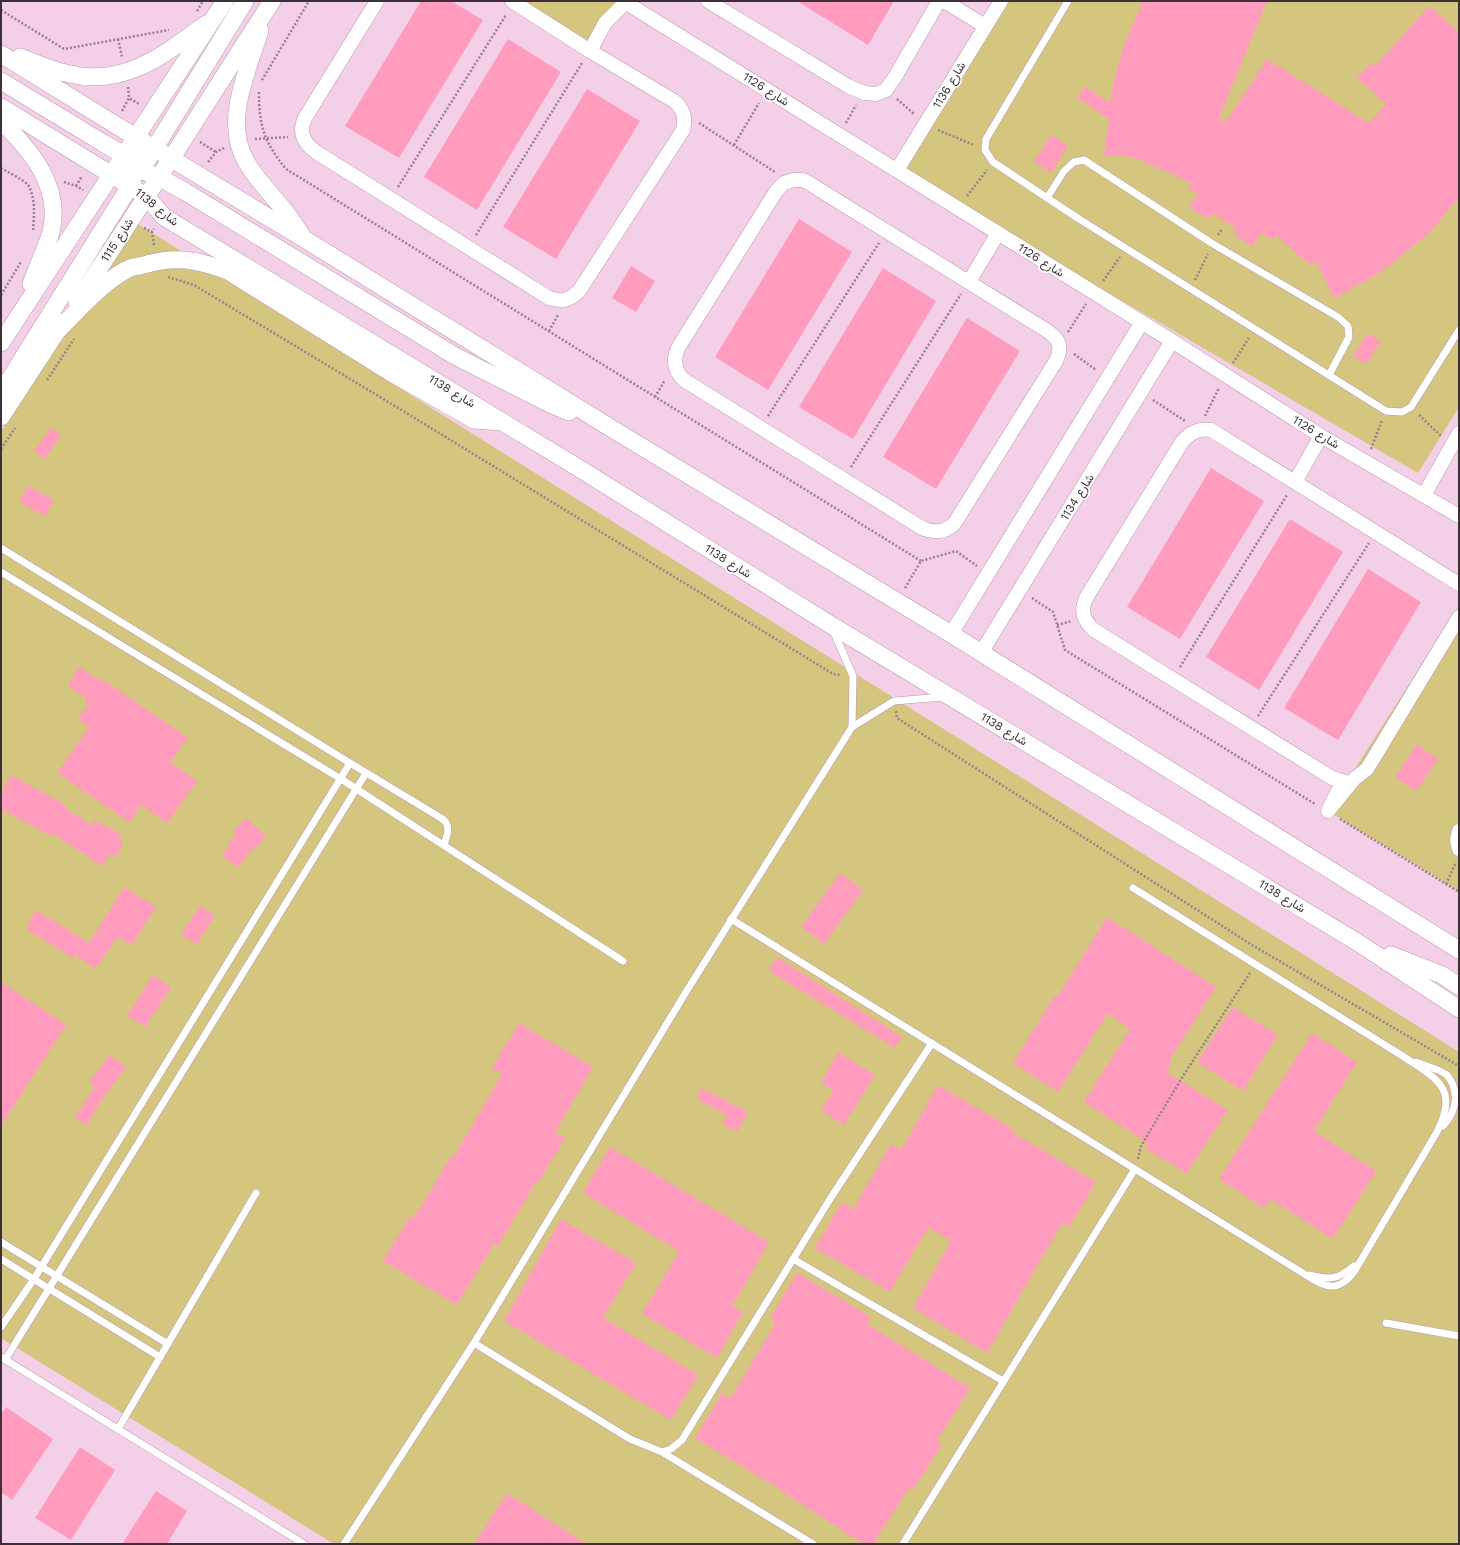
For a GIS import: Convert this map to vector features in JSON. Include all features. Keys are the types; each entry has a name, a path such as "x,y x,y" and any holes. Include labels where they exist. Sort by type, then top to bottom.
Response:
{"street":[{"path":"136,137 225,1"},
{"path":"1,393 245,1"},
{"path":"377,1 305,118 302,127 302,136 308,146 549,298 566,300 572,298 579,291 683,130 685,119 684,113 679,105 674,101 590,51 513,2"},
{"path":"590,51 605,23 626,1"},
{"name":"شارع 1126","path":"626,1 1142,322 1322,436 1459,516"},
{"path":"708,1 848,86 864,93 876,94 886,90 895,77 939,1"},
{"path":"944,1 985,26"},
{"name":"شارع 1136","path":"897,170 1001,1"},
{"path":"171,159 269,6"},
{"path":"269,6 240,93 236,116 239,141 246,162 258,181 279,203 306,240"},
{"path":"1,49 70,74 93,78 137,69 153,61 215,18"},
{"path":"1,54 136,137 143,163 146,196"},
{"path":"1,81 143,163 191,195 455,356 550,404 614,430"},
{"name":"شارع 1138","path":"1,107 146,196 164,217 503,422 831,625 1358,942 1459,1008"},
{"path":"1,120 28,149 42,169 52,199 53,214 51,232 20,313"},
{"path":"1,343 111,174 143,163 171,159 981,652 1459,950"},
{"path":"803,180 887,231 1046,330 1053,335 1059,344 1060,349 1056,361 954,524 940,532 934,532 922,528 684,380 677,370 674,359 678,348 777,190 784,183 803,180"},
{"name":"شارع 1115","path":"1,417 146,196"},
{"path":"969,282 998,233"},
{"path":"57,331 96,292 127,269 158,268 177,259 203,262 228,271 390,372 474,420 503,422"},
{"path":"951,634 1142,322"},
{"name":"شارع 1134","path":"981,652 1172,341"},
{"path":"1328,811 1343,781 1332,778 1094,630 1086,621 1082,610 1086,598 1182,442 1190,434 1198,430 1211,430 1459,584"},
{"path":"1424,495 1459,433"},
{"path":"1295,482 1322,436"},
{"path":"1328,811 1354,779 1366,769 1459,617"},
{"path":"1459,831 1457,840 1459,849"},
{"path":"1358,942 1442,975 1459,986"}],"lane":[{"path":"1068,1 986,139 985,150 993,162 1047,198 1386,411 1402,412 1411,407 1459,330"},
{"path":"1047,198 1064,171 1074,162 1084,160 1213,244 1338,318 1348,326 1349,337 1329,375"},
{"path":"1,548 445,820 448,829 444,845"},
{"path":"1,572 341,779 623,961"},
{"path":"831,625 853,676 852,727"},
{"path":"344,1544 474,1343 731,919 852,727 894,701 951,696"},
{"path":"1,1327 34,1279 350,763"},
{"path":"304,1544 3,1358 49,1289 366,773"},
{"path":"731,919 1305,1274 1326,1279 1344,1275 1359,1262 1437,1132 1447,1108 1446,1098 1442,1088 1436,1079 1402,1056 1133,888"},
{"path":"662,1452 671,1449 682,1440 830,1198 932,1043"},
{"path":"1402,1056 1446,1075 1454,1082 1458,1091 1456,1110 1437,1132"},
{"path":"905,1542 1135,1169"},
{"path":"118,1429 256,1193"},
{"path":"1,1242 168,1344"},
{"path":"1,1259 160,1357"},
{"path":"793,1259 1003,1381"},
{"path":"1386,1323 1459,1336"},
{"path":"474,1343 630,1438 662,1452 814,1544"}],"path":[{"path":"195,14 203,1"},
{"path":"260,84 309,1"},
{"path":"390,199 513,2"},
{"path":"1,10 64,49 171,30"},
{"path":"468,248 590,51"},
{"path":"259,89 260,121 265,138 274,154 286,169 921,561"},
{"path":"734,145 767,90"},
{"path":"839,134 864,93"},
{"path":"114,124 129,98 153,113"},
{"path":"684,113 789,181"},
{"path":"265,138 302,136"},
{"path":"958,208 993,162"},
{"path":"1,168 27,184 33,201 34,216 32,235"},
{"path":"1192,288 1213,244 1222,229"},
{"path":"761,428 887,231"},
{"path":"1,295 24,256"},
{"path":"158,268 194,285 833,674 853,676"},
{"path":"843,479 969,282"},
{"path":"44,384 74,339"},
{"path":"1411,407 1452,446"},
{"path":"1366,462 1386,411"},
{"path":"1,449 18,423"},
{"path":"1172,679 1295,482"},
{"path":"1250,728 1376,532"},
{"path":"898,602 921,561 956,551 982,569 983,581"},
{"path":"1013,600 1032,598 1053,612 1065,650 1459,892"},
{"path":"894,701 897,718 1252,945 1459,1066"},
{"path":"1446,884 1459,856"},
{"path":"1135,1169 1141,1146 1183,1076 1255,964"}],"shaded area":[{"path":"509,1 626,1 590,51"},
{"path":"1000,1 1459,1 1459,407 1418,473 897,170"},
{"path":"130,219 1459,1052 1459,1544 334,1544 1,1338 1,432"},
{"path":"1459,606 1459,891 1328,811"}],"building":[{"path":"421,1 451,1 483,20 399,158 345,126"},
{"path":"797,1 894,1 868,45"},
{"path":"1143,1 1267,1 1219,118 1226,122 1267,59 1369,123 1386,104 1357,78 1371,63 1375,66 1429,6 1459,32 1459,197 1429,233 1394,262 1371,278 1334,298 1316,262 1310,265 1276,235 1273,240 1262,233 1252,247 1233,233 1236,228 1212,213 1208,219 1189,207 1198,193 1188,189 1191,183 1134,157 1104,155 1109,119 1077,98 1085,86 1110,103 1114,80 1125,43"},
{"path":"508,39 561,72 477,210 424,177"},
{"path":"587,89 640,121 556,259 503,227"},
{"path":"1051,135 1068,146 1051,173 1034,162"},
{"path":"799,219 852,252 768,390 715,357"},
{"path":"631,266 655,281 636,312 612,298"},
{"path":"883,268 936,301 853,439 799,407"},
{"path":"967,318 1020,351 936,489 883,457"},
{"path":"1368,333 1381,341 1366,364 1353,356"},
{"path":"51,428 61,435 45,459 34,451"},
{"path":"1211,468 1264,501 1180,639 1127,607"},
{"path":"28,486 54,500 45,516 19,502"},
{"path":"1290,519 1343,552 1259,690 1206,657"},
{"path":"1368,569 1421,602 1338,740 1284,708"},
{"path":"79,667 100,680 101,678 188,738 170,762 197,781 167,823 141,805 129,822 57,773 89,727 78,719 88,704 85,702 87,698 68,686"},
{"path":"1417,744 1438,759 1416,791 1395,777"},
{"path":"11,775 66,805 65,808 91,825 95,820 121,834 118,839 124,843 115,857 110,854 102,866 52,833 51,836 1,809 1,795"},
{"path":"246,818 266,837 254,850 252,848 239,867 222,857 236,833 234,831"},
{"path":"840,873 863,890 824,944 801,927"},
{"path":"124,887 156,907 132,945 118,937 95,969 75,954 73,958 26,929 36,910 89,943"},
{"path":"200,906 215,915 197,944 181,935"},
{"path":"1107,917 1216,987 1169,1061 1172,1063 1166,1072 1228,1110 1187,1173 1145,1148 1148,1143 1084,1102 1130,1029 1108,1013 1058,1092 1013,1063 1055,995 1058,996"},
{"path":"777,957 902,1037 895,1048 769,971"},
{"path":"153,975 171,987 145,1027 127,1016"},
{"path":"1,982 66,1025 1,1126"},
{"path":"1233,1007 1278,1035 1243,1091 1197,1062"},
{"path":"519,1023 593,1067 555,1132 565,1138 538,1183 536,1182 498,1246 494,1244 457,1305 383,1261 410,1216 414,1218 451,1156 453,1158 502,1074 492,1068"},
{"path":"1312,1033 1357,1062 1314,1131 1376,1171 1333,1239 1270,1199 1264,1208 1219,1179"},
{"path":"838,1052 875,1075 844,1125 821,1110 834,1090 821,1083"},
{"path":"109,1055 126,1067 99,1104 87,1125 75,1118 94,1087 89,1083"},
{"path":"938,1085 1013,1129 1012,1132 1096,1182 1069,1227 1062,1223 987,1353 913,1308 951,1241 928,1227 890,1292 815,1248 842,1202 853,1209 891,1144 901,1150"},
{"path":"702,1088 748,1112 737,1132 722,1124 727,1115 697,1099"},
{"path":"610,1147 769,1242 732,1306 743,1312 717,1358 642,1314 679,1251 583,1193"},
{"path":"561,1219 636,1263 603,1318 698,1375 671,1420 504,1321"},
{"path":"797,1273 871,1317 867,1324 970,1388 937,1441 942,1444 913,1490 909,1488 873,1544 864,1544 782,1492 783,1491 695,1438 722,1393 731,1398 776,1322 770,1318"},
{"path":"6,1407 53,1439 12,1500 1,1492 1,1415"},
{"path":"80,1447 115,1470 71,1540 35,1518"},
{"path":"156,1491 187,1511 167,1544 122,1544"},
{"path":"507,1493 552,1522 586,1544 474,1544"}]}
